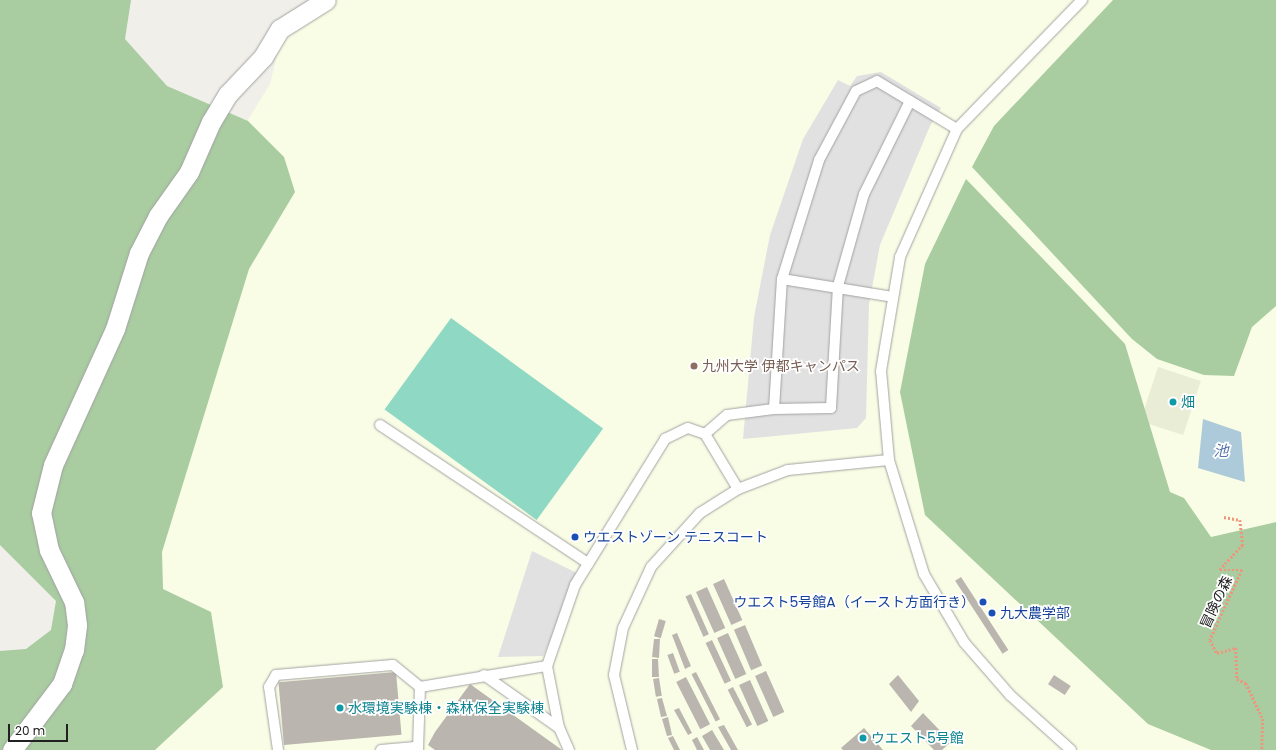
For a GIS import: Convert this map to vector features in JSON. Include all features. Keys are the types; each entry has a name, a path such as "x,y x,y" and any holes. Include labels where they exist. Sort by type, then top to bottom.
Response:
{"street":[{"path":"12,750 62,684 74,650 77,625 74,602 49,550 41,512 53,465 115,329 139,253 158,216 189,172 210,122 228,94 263,57 280,29 326,0"}],"lane":[{"path":"1070,750 1010,695 964,642 924,574 889,460 881,371 900,257 957,129 1082,0"},
{"path":"774,409 782,279 818,160 856,91 877,81 957,129"},
{"path":"705,434 727,415 774,409 831,408 838,286 864,194 910,101"},
{"path":"782,279 838,286 894,297"},
{"path":"380,425 588,563"},
{"path":"569,750 559,728 547,666 575,585 665,439 688,428 705,434 738,489"},
{"path":"632,750 614,675 623,628 651,567 700,513 738,489 788,470 889,460"},
{"path":"278,750 269,687 276,675 393,665 420,686 547,666"},
{"path":"484,675 559,728"},
{"path":"381,750 418,748 420,686"}],"path":[{"name":"冒険の森","path":"1224,517 1240,520 1244,545 1220,570 1242,570 1210,640 1218,653 1236,648 1237,679 1246,683 1263,719 1262,750"}],"shaded area":[{"name":"九州大学 伊都キャンパス","path":"316,0 1276,0 1276,750 5,750 245,125 270,84 281,38"},
{"path":"881,72 941,108 930,126 880,245 869,304 866,418 857,428 743,439 754,317 770,235 803,139 838,80 850,86 857,76"},
{"name":"畑","path":"1158,367 1201,381 1183,435 1140,421"},
{"path":"532,551 581,575 543,656 498,657"}],"green space":[{"path":"0,0 131,0 125,39 167,86 248,121 284,157 295,192 249,269 162,552 163,589 211,612 223,687 155,750 0,750 0,651 26,649 51,630 56,601 0,545"},
{"path":"1113,0 1276,0 1276,306 1252,327 1234,376 1204,375 1157,359 1132,339 972,167 994,126"},
{"path":"966,179 1125,344 1170,492 1184,498 1211,537 1276,522 1276,750 1211,750 1148,724 925,515 900,392 925,264"},
{"path":"451,318 603,429 537,520 385,409"}],"water":[{"name":"池","path":"1203,419 1241,432 1245,482 1198,468"}],"building":[{"path":"961,577 1008,650 1003,654 955,581"},
{"path":"724,579 742,620 731,625 713,584"},
{"path":"707,587 725,628 714,633 696,592"},
{"path":"691,594 709,634 703,637 686,596"},
{"path":"659,619 666,621 661,638 654,636"},
{"path":"745,625 762,666 751,670 734,630"},
{"path":"677,633 691,666 685,669 672,635"},
{"path":"728,633 746,674 735,679 717,638"},
{"path":"654,639 660,639 659,658 652,657"},
{"path":"712,640 731,681 725,684 706,643"},
{"path":"673,653 680,672 674,674 667,655"},
{"path":"652,659 658,659 659,677 652,677"},
{"path":"766,671 784,712 773,717 755,676"},
{"name":"水環境実験棟・森林保全実験棟","path":"396,672 401,735 284,745 278,682"},
{"path":"696,672 720,719 716,721 692,674"},
{"path":"898,675 919,701 911,712 889,684"},
{"path":"1054,675 1071,686 1065,695 1048,684"},
{"path":"686,677 710,724 700,729 676,682"},
{"path":"659,678 662,696 656,697 653,679"},
{"path":"750,680 768,721 757,726 739,685"},
{"path":"470,684 562,750 435,750 428,745 435,732"},
{"path":"733,687 752,724 747,727 728,690"},
{"path":"662,698 667,716 661,717 657,699"},
{"path":"679,708 692,733 688,735 674,710"},
{"path":"923,713 951,742 942,750 934,750 911,726"},
{"path":"668,717 672,735 667,736 662,719"},
{"path":"724,725 738,750 731,750 718,727"},
{"name":"ウエスト5号館","path":"864,728 883,750 843,750 841,748"},
{"path":"712,730 724,750 710,750 702,736"},
{"path":"673,736 680,750 674,750 668,738"},
{"path":"697,737 704,750 697,750 692,740"}],"place":[{"name":"九州大学 伊都キャンパス","path":"694,366"},
{"name":"畑","path":"1173,402"},
{"name":"ウエストゾーン テニスコート","path":"575,537"},
{"name":"ウエスト5号館A（イースト方面行き）","path":"983,602"},
{"name":"九大農学部","path":"992,613"},
{"name":"水環境実験棟・森林保全実験棟","path":"340,708"},
{"name":"ウエスト5号館","path":"863,738"}]}
